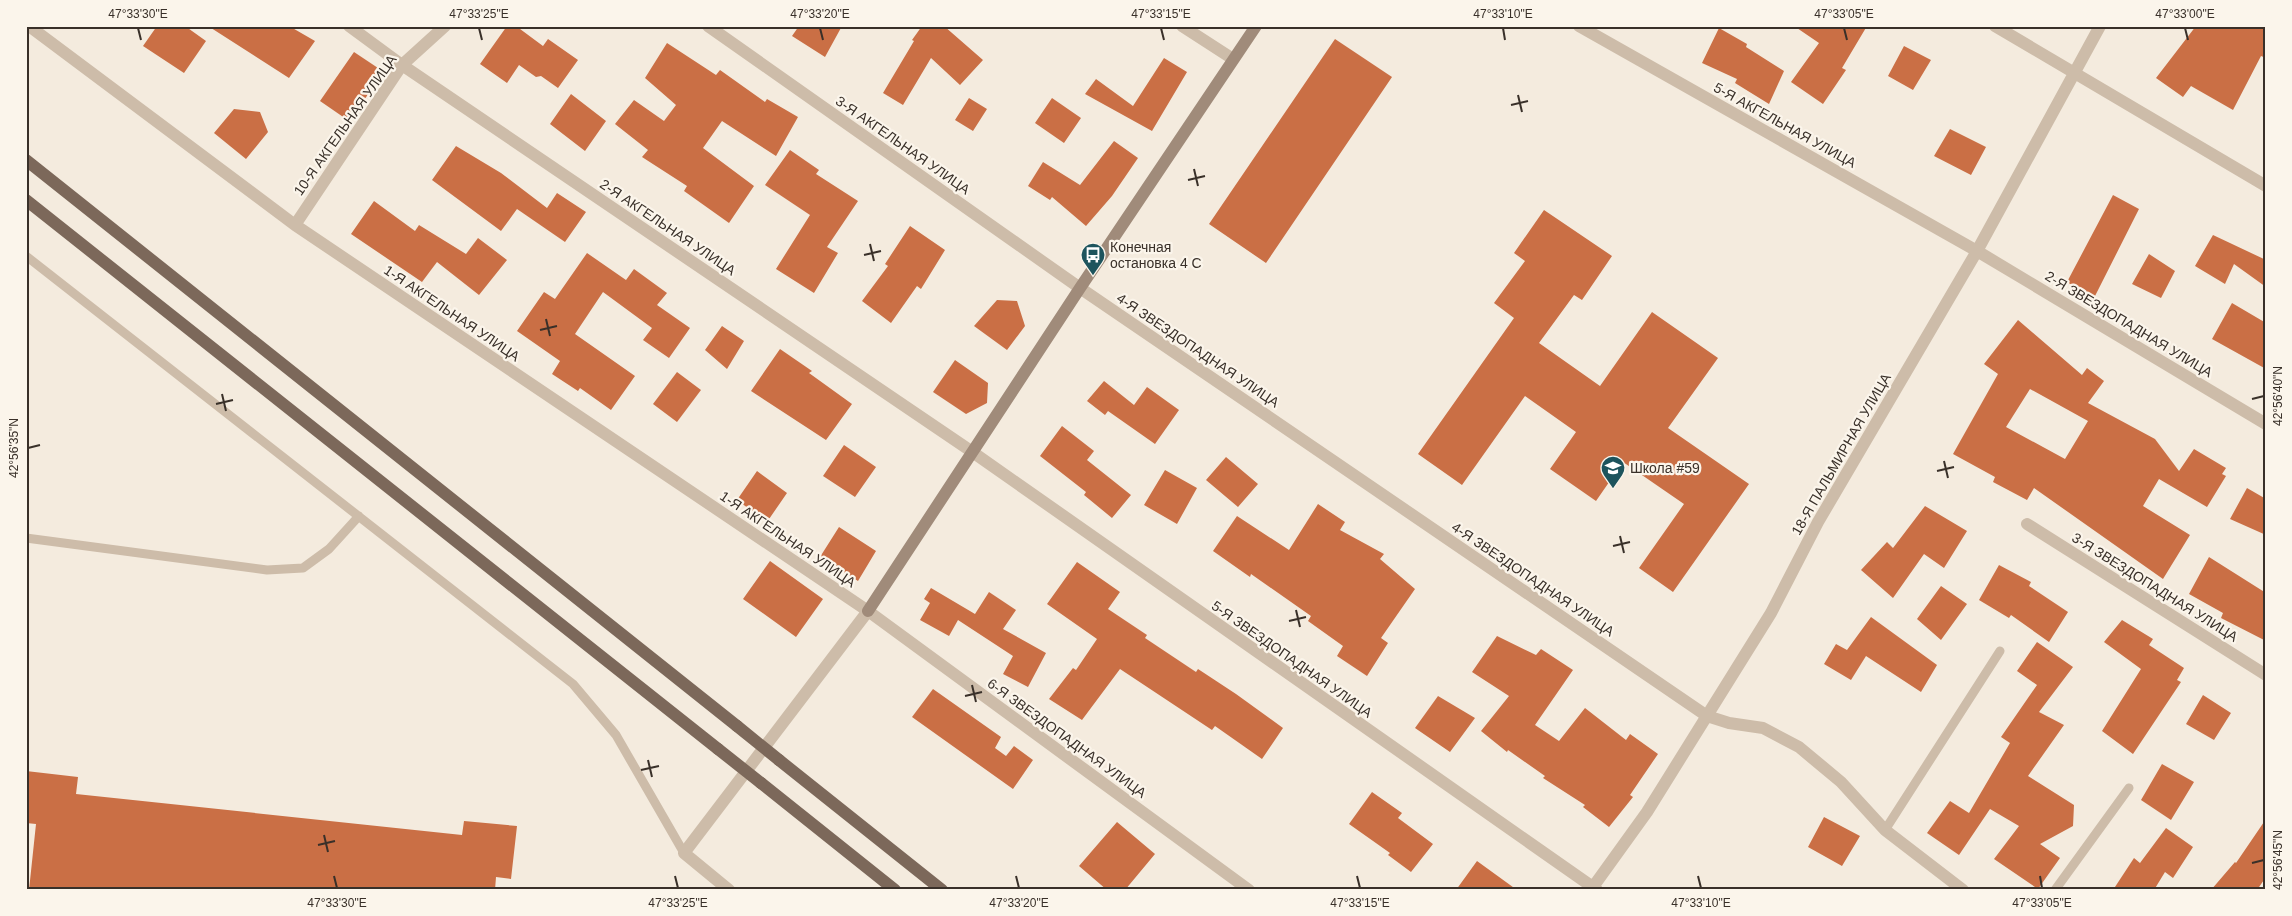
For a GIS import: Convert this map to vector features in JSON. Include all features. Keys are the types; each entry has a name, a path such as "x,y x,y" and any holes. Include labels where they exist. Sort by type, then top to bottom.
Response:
{"main road":[{"path":"26,160 942,890"},
{"path":"26,200 895,890"}],"street":[{"name":"1-Я АКГЕЛЬНАЯ УЛИЦА","path":"30,26 295,225 868,611"},
{"name":"2-Я АКГЕЛЬНАЯ УЛИЦА","path":"349,26 402,65 971,451"},
{"name":"10-Я АКГЕЛЬНАЯ УЛИЦА","path":"295,225 402,65 445,26"},
{"name":"3-Я АКГЕЛЬНАЯ УЛИЦА","path":"708,26 1080,288"},
{"path":"1182,26 1233,59"},
{"path":"729,890 684,853 868,611 971,451 1256,26"},
{"name":"5-Я АКГЕЛЬНАЯ УЛИЦА","path":"1579,26 1977,251"},
{"path":"1995,26 2266,186"},
{"name":"18-Я ПАЛЬМИРНАЯ УЛИЦА","path":"1595,888 1647,812 1771,613 1818,522 1977,251 2100,26"},
{"name":"2-Я ЗВЕЗДОПАДНАЯ УЛИЦА","path":"1977,251 2266,424"},
{"name":"4-Я ЗВЕЗДОПАДНАЯ УЛИЦА","path":"1080,288 1707,716 1728,723 1763,728 1799,747 1841,782 1885,830 1963,890"},
{"name":"5-Я ЗВЕЗДОПАДНАЯ УЛИЦА","path":"971,451 1595,888"},
{"name":"3-Я ЗВЕЗДОПАДНАЯ УЛИЦА","path":"2027,524 2266,675"},
{"name":"6-Я ЗВЕЗДОПАДНАЯ УЛИЦА","path":"868,611 1249,890"}],"lane":[{"path":"26,256 572,684 616,735 684,853"},
{"path":"26,538 267,570 304,568 329,549 359,516"},
{"path":"1885,830 2000,652"},
{"path":"2055,890 2129,788"}],"building":[{"path":"157,26 185,26 206,41 184,73 143,46"},
{"path":"208,26 289,26 315,41 289,78"},
{"path":"507,26 516,26 543,46 548,39 578,60 558,88 541,76 536,77 519,65 507,83 480,64"},
{"path":"799,26 842,26 825,57 792,36"},
{"path":"922,26 944,26 983,60 960,85 931,58 903,105 883,93 914,41 912,40"},
{"path":"1794,26 1867,26 1842,68 1846,70 1823,104 1791,82 1819,43"},
{"path":"2196,26 2266,26 2266,58 2261,56 2233,110 2191,86 2183,97 2156,78"},
{"path":"1719,28 1747,44 1746,47 1784,71 1769,104 1735,83 1737,79 1702,63"},
{"path":"1335,39 1392,77 1266,263 1209,224"},
{"path":"667,43 716,75 720,70 765,102 767,99 798,117 776,156 722,121 703,148 754,186 729,223 684,191 687,186 642,157 648,150 615,124 634,100 664,121 676,105 645,78"},
{"path":"1904,46 1931,60 1913,90 1888,76"},
{"path":"354,52 384,72 349,121 320,101"},
{"path":"1164,58 1187,72 1152,131 1085,94 1096,79 1133,106"},
{"path":"571,94 606,121 585,151 550,124"},
{"path":"969,98 987,109 973,131 955,120"},
{"path":"1052,98 1081,118 1064,143 1035,123"},
{"path":"234,109 260,112 268,132 246,159 214,133"},
{"path":"1950,129 1986,147 1971,175 1934,156"},
{"path":"1114,141 1138,158 1112,196 1086,226 1052,197 1050,200 1028,186 1043,162 1080,185"},
{"path":"456,146 501,173 547,208 557,193 586,212 565,242 517,209 501,231 432,180"},
{"path":"790,150 819,170 816,174 858,201 827,247 838,253 814,293 776,269 810,215 765,185"},
{"path":"2113,195 2139,209 2094,298 2067,282"},
{"path":"374,201 415,231 419,225 466,254 478,238 507,260 479,295 437,262 422,282 351,234"},
{"path":"1544,210 1612,256 1582,300 1574,295 1539,343 1600,386 1652,312 1718,358 1668,428 1749,484 1673,592 1639,568 1684,504 1623,462 1596,501 1550,469 1576,432 1525,396 1462,485 1418,454 1514,318 1494,303 1525,261 1514,253"},
{"path":"910,226 945,250 921,289 917,286 891,323 862,301 888,266 885,264"},
{"path":"2213,235 2266,260 2266,287 2234,264 2225,284 2195,266"},
{"path":"587,253 626,280 634,269 667,293 657,305 690,328 669,358 643,340 652,328 603,292 575,334 635,376 611,410 580,388 578,391 552,374 560,361 517,331 544,292 555,299"},
{"path":"2149,254 2175,271 2161,298 2132,284"},
{"path":"997,300 1017,301 1025,326 1007,350 974,326"},
{"path":"2232,303 2266,323 2266,369 2212,339"},
{"path":"2018,320 2082,375 2087,368 2104,381 2088,403 2155,439 2179,471 2194,449 2226,468 2222,474 2226,476 2207,507 2159,479 2143,506 2190,535 2163,579 2034,488 2027,500 1993,482 1995,477 1953,454 1998,374 1984,364","holes":["2030,389 2088,421 2065,459 2006,427"]},
{"path":"722,326 744,341 727,369 705,350"},
{"path":"780,349 812,371 809,373 852,404 826,440 751,391"},
{"path":"955,360 988,383 987,403 966,414 933,392"},
{"path":"677,372 701,390 677,422 653,404"},
{"path":"1104,381 1134,405 1147,387 1179,410 1155,444 1108,411 1105,415 1087,401"},
{"path":"1062,426 1094,451 1087,460 1131,495 1112,518 1084,495 1086,492 1040,456"},
{"path":"844,445 876,467 855,497 823,476"},
{"path":"1226,457 1258,484 1238,507 1206,480"},
{"path":"1165,470 1197,488 1177,524 1144,505"},
{"path":"757,471 787,493 767,522 737,500"},
{"path":"2247,488 2266,499 2266,535 2230,519"},
{"path":"1318,504 1345,522 1340,530 1384,554 1380,559 1415,589 1381,638 1388,643 1367,676 1337,656 1343,646 1308,621 1311,616 1251,574 1250,577 1213,551 1237,516 1289,550"},
{"path":"1925,506 1967,531 1944,568 1924,554 1893,598 1861,570 1887,542 1893,548"},
{"path":"839,527 876,551 858,581 820,557"},
{"path":"2209,557 2266,593 2266,641 2221,618 2223,613 2189,594"},
{"path":"770,561 823,599 796,637 743,599"},
{"path":"1077,562 1120,592 1108,609 1147,635 1145,638 1196,672 1198,669 1283,728 1262,759 1215,726 1212,730 1120,669 1082,720 1049,699 1073,668 1076,670 1097,639 1047,604"},
{"path":"1999,565 2031,582 2029,586 2068,612 2049,642 2011,615 2009,618 1979,600"},
{"path":"1941,586 1967,604 1941,640 1917,619"},
{"path":"931,588 975,614 989,592 1016,610 1003,629 1046,653 1028,687 1003,674 1013,656 958,620 949,636 920,620 930,603 924,599"},
{"path":"1871,617 1937,665 1921,692 1866,656 1851,680 1824,664 1836,644 1847,650"},
{"path":"2122,620 2153,639 2149,645 2184,668 2177,680 2181,682 2133,754 2102,731 2141,669 2104,642"},
{"path":"1497,636 1536,655 1541,649 1573,670 1535,725 1559,741 1585,708 1626,740 1630,734 1658,754 1630,795 1633,797 1609,827 1583,807 1585,805 1543,778 1545,776 1508,750 1507,752 1481,731 1509,696 1472,672"},
{"path":"2037,642 2073,667 2039,712 2064,725 2028,776 2074,805 2073,826 2040,844 2060,858 2038,889 1994,859 2019,826 1990,809 1959,855 1927,833 1950,801 1969,813 2010,743 2001,737 2037,685 2017,671"},
{"path":"933,689 1001,737 995,748 1006,756 1014,746 1033,760 1013,789 912,717"},
{"path":"2203,695 2231,713 2214,740 2186,724"},
{"path":"1438,696 1475,718 1450,752 1415,728"},
{"path":"2162,764 2194,782 2171,820 2141,800"},
{"path":"26,771 78,777 76,794 462,835 464,821 517,826 511,879 496,877 495,890 29,890 36,824 26,823"},
{"path":"1372,792 1402,813 1398,818 1433,844 1411,872 1388,855 1390,853 1349,824"},
{"path":"1824,817 1860,836 1842,866 1808,847"},
{"path":"2266,819 2266,877 2257,890 2211,890 2236,863"},
{"path":"1117,822 1155,854 1125,890 1107,890 1079,866"},
{"path":"2166,828 2193,847 2173,878 2165,872 2154,890 2113,890 2134,858 2140,863"},
{"path":"1477,861 1517,890 1456,890"}],"place":[{"name":"Конечная остановка 4 С","path":"1093,276"},
{"name":"Школа #59","path":"1613,489"}]}
